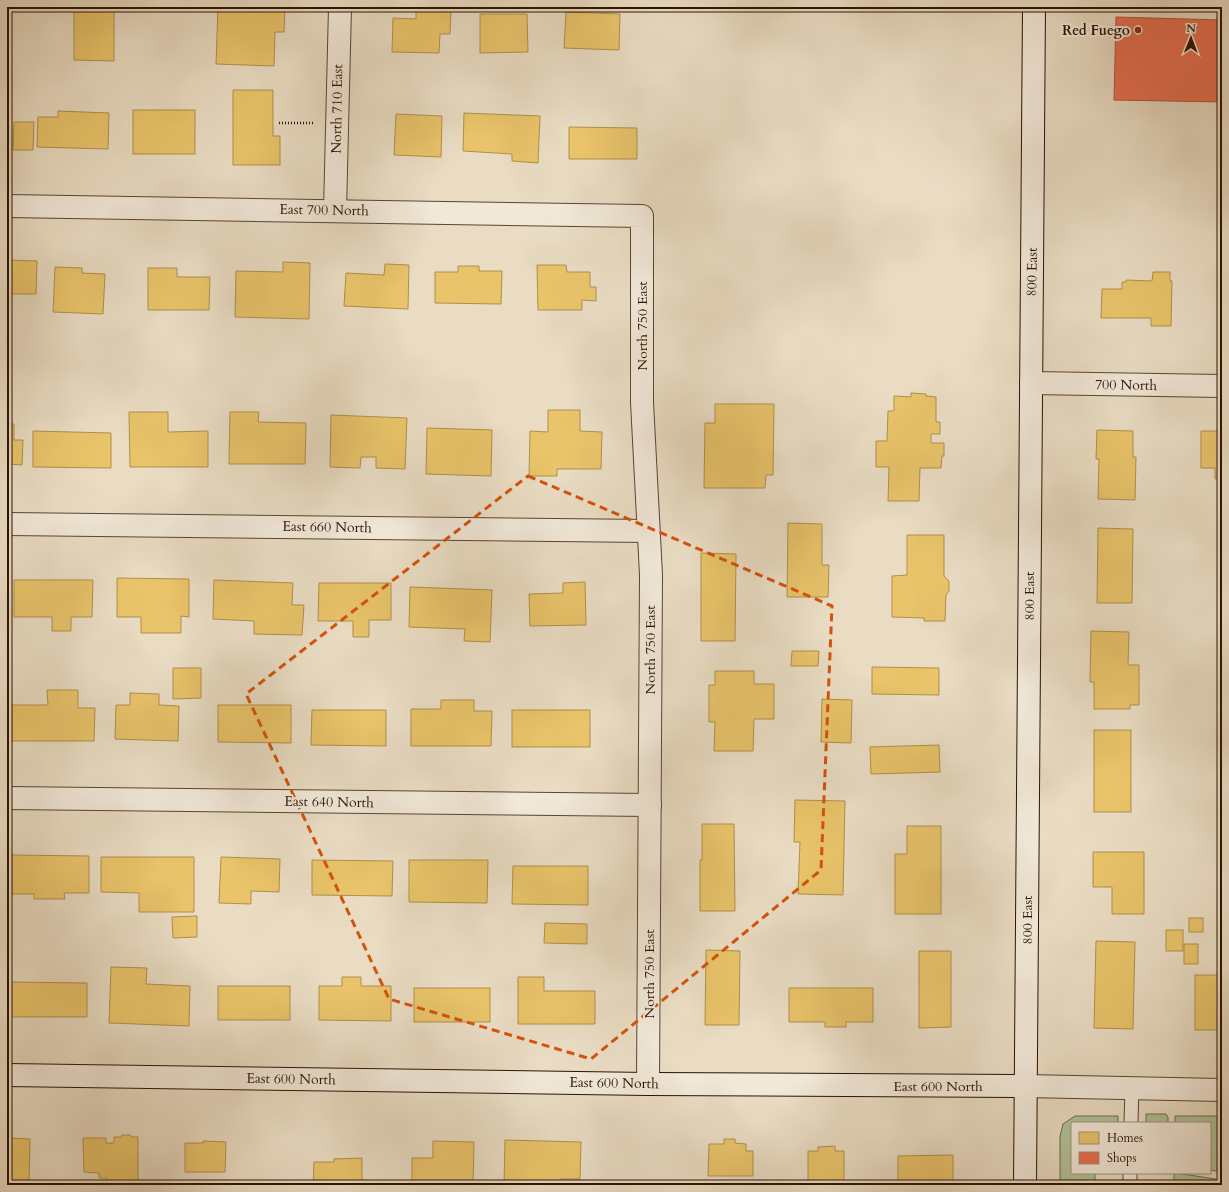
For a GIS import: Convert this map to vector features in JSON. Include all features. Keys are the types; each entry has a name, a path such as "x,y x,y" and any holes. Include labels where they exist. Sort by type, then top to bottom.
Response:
{"street":[{"name":"North 710 East","path":"335,211 340,7"},
{"name":"800 East","path":"1025,1185 1034,7"},
{"name":"East 700 North","path":"7,206 642,216"},
{"name":"North 750 East","path":"642,216 642,402 650,575 648,1084"},
{"name":"700 North","path":"1030,383 1222,386"},
{"name":"East 660 North","path":"7,524 648,531"},
{"name":"East 640 North","path":"7,798 650,805"},
{"name":"East 600 North","path":"7,1075 648,1084 1025,1086 1222,1090"}],"lane":[{"path":"1131,1122 1132,1088"},
{"path":"1130,1174 1130,1185"}],"path":[{"path":"279,122 314,123"}],"highlighted area":[{"path":"528,476 832,606 821,870 591,1059 389,999 246,694"}],"green space":[{"path":"1146,1114 1166,1114 1168,1117 1168,1122 1146,1122"},
{"path":"1075,1116 1118,1116 1118,1122 1071,1122 1071,1174 1095,1174 1095,1185 1060,1185 1060,1136 1063,1124"},
{"path":"1175,1116 1222,1116 1222,1172 1211,1170 1211,1122 1175,1122"},
{"path":"1183,1174 1222,1180 1222,1185 1174,1185 1174,1175"}],"building: Homes":[{"path":"74,7 114,7 114,61 74,60"},
{"path":"218,7 285,8 284,32 275,32 274,66 216,64"},
{"path":"416,8 451,10 450,34 440,34 439,53 392,52 393,18 416,19"},
{"path":"566,12 620,14 619,50 564,48"},
{"path":"480,14 527,14 528,52 480,53"},
{"path":"233,90 273,90 273,136 280,136 280,165 233,165"},
{"path":"133,110 195,110 195,154 133,154"},
{"path":"58,111 109,113 108,149 37,147 38,117 58,117"},
{"path":"464,113 540,116 538,163 512,161 512,154 463,151"},
{"path":"396,114 442,116 441,157 394,155"},
{"path":"14,122 34,122 33,150 13,150"},
{"path":"569,127 637,128 637,159 569,159"},
{"path":"7,260 37,261 36,294 7,294"},
{"path":"283,262 310,263 309,319 235,317 236,271 283,272"},
{"path":"385,264 409,265 408,309 344,306 346,273 384,275"},
{"path":"537,265 566,265 567,272 590,272 590,287 596,287 596,301 582,300 582,310 538,310"},
{"path":"458,266 479,266 479,271 502,271 501,304 435,303 435,272 458,272"},
{"path":"55,267 82,268 82,273 105,274 103,314 53,312"},
{"path":"148,268 177,268 177,277 210,277 209,310 148,310"},
{"path":"1153,272 1170,272 1170,281 1172,281 1171,326 1151,326 1151,318 1101,318 1102,289 1122,289 1122,282 1126,282 1126,280 1152,281"},
{"path":"911,393 926,394 926,396 936,397 936,422 940,422 940,434 931,434 931,443 944,443 944,456 942,456 941,468 920,468 919,501 888,501 889,467 876,467 876,441 887,441 888,411 894,411 894,396 911,397"},
{"path":"715,404 774,404 773,475 766,475 765,488 704,488 705,423 715,423"},
{"path":"548,410 580,410 580,431 602,432 601,469 557,469 557,476 529,476 530,431 548,432"},
{"path":"129,412 168,412 168,432 208,431 208,467 130,467"},
{"path":"230,412 259,412 258,422 306,423 305,464 229,464"},
{"path":"331,415 407,418 405,469 376,468 376,457 361,457 360,468 330,467"},
{"path":"7,424 14,424 14,440 23,440 22,465 7,464"},
{"path":"427,428 492,430 491,476 426,474"},
{"path":"1097,430 1133,431 1133,457 1136,457 1135,500 1098,499 1099,459 1096,459"},
{"path":"33,431 111,433 111,468 33,467"},
{"path":"1201,431 1222,431 1222,479 1215,479 1215,468 1201,468"},
{"path":"788,523 822,524 822,565 829,565 828,597 787,597"},
{"path":"1098,528 1133,529 1132,603 1097,603"},
{"path":"907,535 944,535 944,576 949,581 949,591 946,595 945,621 924,621 924,618 892,617 892,576 907,575"},
{"path":"701,553 736,554 735,641 701,641"},
{"path":"117,578 189,579 189,617 181,616 181,633 141,633 141,617 117,617"},
{"path":"14,580 93,580 92,617 71,617 71,631 52,631 52,617 14,617"},
{"path":"214,580 293,583 292,605 304,605 302,635 254,634 254,621 213,619"},
{"path":"585,582 586,625 530,626 529,594 563,593 563,583"},
{"path":"319,583 391,583 391,620 369,620 369,637 353,637 353,621 318,621"},
{"path":"410,587 492,590 490,642 464,641 465,629 409,627"},
{"path":"1091,631 1129,632 1128,665 1139,665 1139,705 1130,705 1130,709 1094,709 1094,682 1090,682"},
{"path":"792,651 819,651 818,666 791,666"},
{"path":"872,667 939,668 939,695 872,694"},
{"path":"173,668 201,668 201,698 173,699"},
{"path":"715,671 754,671 754,684 774,684 774,719 754,719 753,751 714,751 715,722 709,722 709,685 715,685"},
{"path":"47,690 78,690 78,708 95,708 94,741 12,741 12,705 48,705"},
{"path":"130,693 159,694 159,705 179,706 178,741 115,739 116,705 130,705"},
{"path":"822,699 852,700 851,743 821,742"},
{"path":"441,700 474,700 474,711 492,711 491,746 411,746 411,709 441,709"},
{"path":"218,705 291,705 291,743 218,742"},
{"path":"312,710 386,710 386,746 311,745"},
{"path":"512,710 590,710 590,747 512,747"},
{"path":"1094,730 1131,730 1131,812 1094,812"},
{"path":"939,745 940,772 871,774 870,747"},
{"path":"795,800 845,801 843,895 798,894 800,842 794,842"},
{"path":"702,824 734,824 735,911 700,911"},
{"path":"907,826 941,826 941,914 895,914 895,854 907,854"},
{"path":"1093,852 1144,852 1144,914 1112,914 1112,887 1093,887"},
{"path":"12,855 89,856 89,893 64,893 65,899 34,899 34,894 12,894"},
{"path":"101,857 194,857 194,912 139,912 139,893 101,892"},
{"path":"221,857 280,859 279,892 251,891 251,904 219,903"},
{"path":"312,860 393,861 392,896 312,895"},
{"path":"409,860 488,860 487,903 409,902"},
{"path":"513,866 588,866 588,905 512,904"},
{"path":"197,916 197,937 173,938 172,917"},
{"path":"1189,918 1203,918 1203,932 1189,932"},
{"path":"545,923 587,924 587,944 544,943"},
{"path":"1166,930 1183,930 1183,951 1166,951"},
{"path":"1096,941 1135,942 1133,1029 1094,1028"},
{"path":"1184,944 1198,944 1198,964 1184,964"},
{"path":"706,950 740,951 739,1025 705,1025"},
{"path":"919,951 951,951 951,1027 919,1028"},
{"path":"111,967 147,968 146,984 190,986 189,1026 109,1023"},
{"path":"1195,975 1222,975 1222,1030 1195,1030"},
{"path":"342,977 361,977 361,986 391,986 391,1021 319,1020 319,986 342,986"},
{"path":"518,977 544,977 544,991 595,991 595,1024 518,1024"},
{"path":"11,982 87,983 87,1017 11,1017"},
{"path":"218,986 290,986 290,1020 218,1020"},
{"path":"414,988 490,988 490,1022 414,1022"},
{"path":"789,988 873,988 873,1022 846,1022 846,1027 825,1027 825,1022 789,1022"},
{"path":"122,1135 138,1137 138,1185 107,1185 107,1178 99,1178 99,1173 84,1172 83,1138 106,1138 106,1143 114,1143 114,1137 121,1137"},
{"path":"7,1138 30,1139 29,1182 7,1182"},
{"path":"724,1139 735,1139 735,1143 746,1144 746,1151 753,1151 753,1176 708,1176 709,1144 724,1144"},
{"path":"505,1140 581,1142 580,1179 561,1179 561,1185 504,1185"},
{"path":"203,1141 226,1142 225,1172 185,1172 185,1143 203,1143"},
{"path":"433,1141 474,1142 473,1185 412,1185 412,1158 433,1158"},
{"path":"835,1146 835,1151 844,1151 844,1184 808,1183 808,1151 818,1151 818,1147"},
{"path":"953,1155 953,1185 898,1185 898,1156"},
{"path":"362,1158 362,1180 368,1181 368,1185 313,1185 314,1162 334,1162 334,1159"}],"building: Shops":[{"path":"1116,17 1222,20 1222,102 1114,100"}],"place":[{"name":"Red Fuego","path":"1138,30"}]}
